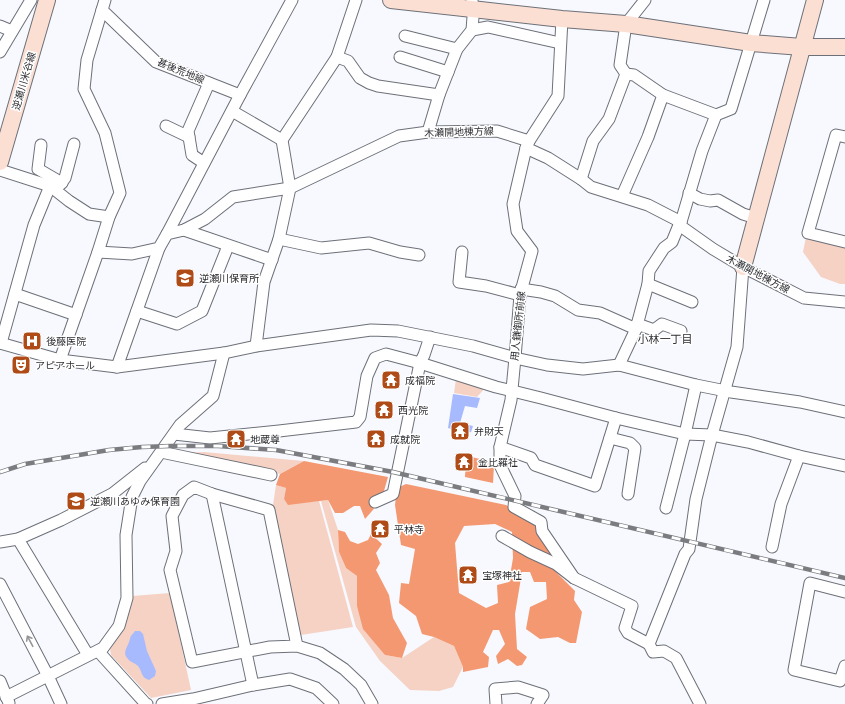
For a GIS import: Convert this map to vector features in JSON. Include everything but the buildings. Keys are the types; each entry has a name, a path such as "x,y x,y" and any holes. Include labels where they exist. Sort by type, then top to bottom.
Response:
{"street":[{"path":"0,52 31,0"},
{"name":"逆瀬川米谷線","path":"0,162 4,137 47,0"},
{"path":"117,366 159,248 292,0"},
{"path":"256,346 264,282 279,239 290,188 282,140 337,57 356,0"},
{"path":"391,0 472,4 508,12 626,24 750,43 802,47 845,47"},
{"path":"645,0 626,24 620,65 626,74 634,75 663,94 716,115 731,109 764,0"},
{"path":"647,643 685,554 689,549 696,500 712,435 737,348 743,267 815,0"},
{"path":"428,132 439,95 457,49 472,30 472,4"},
{"path":"60,360 109,217 120,193 105,133 84,88 87,60 104,5"},
{"name":"甚後荒地線","path":"104,5 156,62 240,95"},
{"path":"507,31 508,12"},
{"name":"用人鎌御所前線","path":"562,18 558,96 527,144 513,204 517,230 532,251 521,292 512,392 500,448 500,465 515,496 514,507 541,522 542,531 574,578"},
{"path":"0,26 12,31"},
{"path":"472,30 488,27 560,43"},
{"path":"405,36 457,49"},
{"path":"337,57 348,61 360,78 369,83 378,86 439,95"},
{"path":"400,57 448,72"},
{"path":"581,179 593,141 609,119 626,74"},
{"path":"204,164 192,155 188,131 209,83"},
{"path":"622,196 648,137 663,94"},
{"path":"232,111 282,140"},
{"path":"619,365 636,327 648,284 649,271 664,248 672,242 680,224 702,151 716,115"},
{"path":"166,126 190,137"},
{"name":"木瀬開地棟方線","path":"167,234 184,230 205,219 233,197 290,188 399,136 428,132 497,130 527,144 591,187 648,205 680,224 713,250 804,298 845,302"},
{"path":"845,137 836,135 808,233 845,242"},
{"path":"74,144 65,178 56,186 34,225 1,343 60,360 117,366 224,353 256,346 371,330 398,331 473,346 547,365 583,369 619,365 696,385 800,402 845,412"},
{"path":"41,145 38,169 56,186 69,202 90,214 109,217"},
{"path":"0,170 56,186"},
{"path":"689,193 710,201 718,200 743,214 756,218"},
{"path":"184,230 272,260"},
{"path":"279,239 321,248 369,243 400,252 419,255"},
{"path":"137,311 177,324 202,311 228,246"},
{"path":"98,252 132,254 159,248"},
{"path":"462,252 459,282 521,292 541,292 554,296 578,310 600,313 636,327 654,330 662,324 681,331"},
{"path":"648,284 692,302"},
{"path":"15,294 76,315"},
{"path":"375,502 393,494 420,363 430,337"},
{"path":"0,681 8,701 48,676 103,648 119,626 127,598 126,535 132,497 140,481 180,425 213,396 224,353"},
{"path":"174,434 210,438 356,422 360,417 367,376 375,358 386,354 420,363 496,388 541,398 616,418 686,434 712,435 748,442 799,456 845,466"},
{"path":"666,508 686,434 696,385"},
{"path":"500,448 531,458 535,465 595,486 616,418"},
{"path":"610,438 630,443 635,448 628,494"},
{"path":"161,452 271,475"},
{"path":"772,548 781,504 799,456"},
{"path":"0,542 18,539 61,520 112,494 147,466 152,464"},
{"path":"297,646 269,510 212,494 194,487 183,495 172,516 176,551 170,570 192,662 270,647 297,646 320,653 344,669 361,685 372,704"},
{"path":"212,494 253,684"},
{"path":"502,536 530,552 556,564 574,578 632,606 625,628 628,633 647,643 653,652 664,651 676,658 700,704"},
{"path":"18,539 93,653 147,704"},
{"path":"845,592 810,583 794,670 840,681 845,666"},
{"path":"0,584 62,702"},
{"path":"162,704 194,702 253,684 290,679 316,688 334,704"},
{"path":"496,704 495,689 518,687 543,695 537,704"}],"shaded area":[{"path":"806,237 845,246 845,284 840,284 821,277 803,252"},
{"path":"456,379 485,388 477,397 454,393"},
{"path":"204,452 304,461 280,474 185,455 184,453"},
{"path":"471,457 486,461 494,466 493,483 465,477 466,466"},
{"path":"304,461 388,477 384,491 378,495 379,503 365,519 360,506 354,506 343,513 335,513 328,500 288,505 284,499 286,488 276,485 280,474"},
{"path":"406,484 506,505 536,524 551,555 554,570 575,591 574,600 582,612 576,643 570,643 558,637 540,639 526,629 530,607 547,599 546,582 534,582 530,572 522,572 515,614 517,649 527,657 522,665 517,666 508,659 498,664 496,656 505,644 499,630 493,630 483,652 489,657 488,667 463,672 463,667 454,646 434,637 422,634 416,616 399,603 401,583 409,584 415,549 401,545 395,505 397,488","holes":["495,524 512,532 513,558 509,582 497,585 498,603 486,608 459,593 455,543 464,526"]},
{"path":"276,485 286,488 284,499 288,504 319,501 353,627 301,635 273,505"},
{"path":"328,500 338,530 339,552 346,568 357,576 357,606 385,655 402,658 434,637 454,646 463,667 453,687 439,691 410,690 380,661 356,627 321,501"},
{"path":"338,530 345,532 350,541 358,544 368,540 371,534 382,544 376,553 380,563 376,570 389,595 393,618 407,643 402,658 385,655 363,629 357,606 357,576 346,568 339,552"},
{"path":"170,593 191,690 151,698 111,655 110,648 122,630 132,596"}],"water":[{"path":"453,394 480,398 477,408 465,406 460,423 473,426 471,432 465,433 448,428"},
{"path":"135,631 140,631 143,634 147,651 156,671 155,676 149,680 143,676 140,668 125,655 130,637"}],"railway":[{"path":"0,472 25,464 109,450 142,447 218,446 276,450 393,472 845,578"}],"place":[{"name":"逆瀬川保育所","path":"185,278"},
{"name":"後藤医院","path":"32,341"},
{"name":"アピアホール","path":"21,365"},
{"name":"成福院","path":"391,380"},
{"name":"西光院","path":"384,410"},
{"name":"弁財天","path":"460,431"},
{"name":"地蔵尊","path":"236,439"},
{"name":"成就院","path":"376,439"},
{"name":"金比羅社","path":"464,462"},
{"name":"逆瀬川あゆみ保育園","path":"76,501"},
{"name":"平林寺","path":"380,529"},
{"name":"宝塚神社","path":"468,575"}],"district":[{"name":"小林一丁目","path":"665,339"}]}
